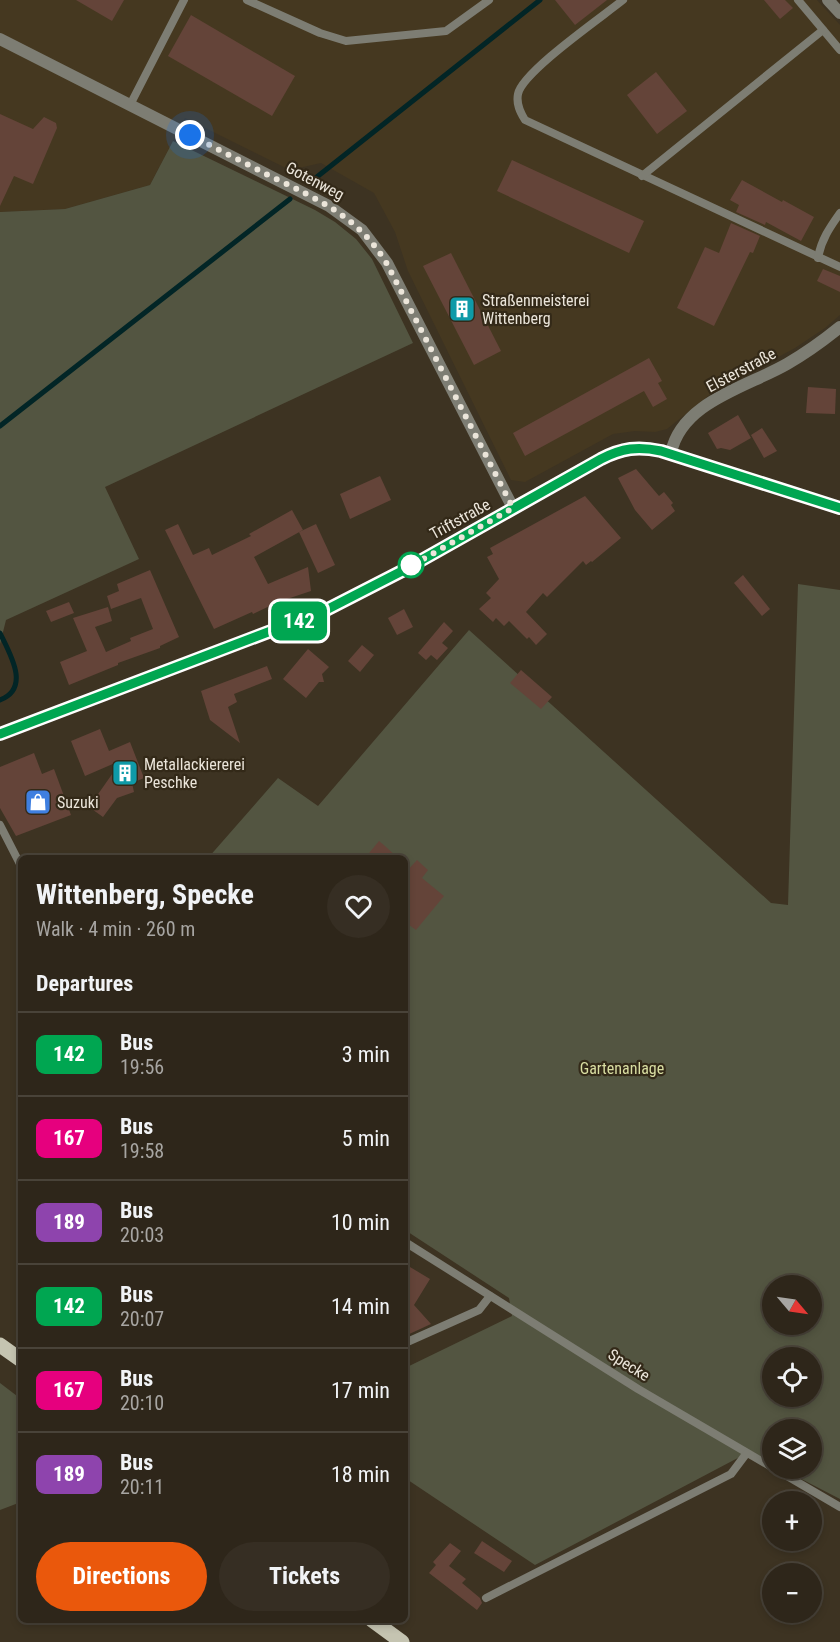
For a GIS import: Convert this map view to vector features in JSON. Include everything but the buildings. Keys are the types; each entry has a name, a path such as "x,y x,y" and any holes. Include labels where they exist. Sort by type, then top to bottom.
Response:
{"main road":[{"name":"Triftstraße","path":"0,734 326,610 404,570 622,449 642,447 671,453 840,508"},
{"path":"0,1345 18,1358"},
{"path":"376,1623 402,1642"}],"street":[{"path":"828,0 840,13"},
{"name":"Gotenweg","path":"0,39 329,206 362,230 387,264 513,508"},
{"name":"Elsterstraße","path":"671,453 678,433 699,411 719,398 787,364 840,327"}],"lane":[{"path":"130,105 184,0"},
{"path":"247,0 320,33 346,41 446,31 489,0"},
{"path":"623,0 532,72 518,92 517,103 525,120 840,267"},
{"path":"798,0 840,50"},
{"path":"642,176 823,30"},
{"path":"818,258 826,232 840,213"},
{"path":"0,825 18,860"},
{"name":"Specke","path":"408,1244 638,1389 840,1507"},
{"path":"408,1342 479,1310 490,1296"},
{"path":"486,1598 731,1474 746,1454"}],"shaded area":[{"path":"0,0 817,0 840,25 840,315 795,348 713,392 667,429 655,432 635,431 613,434 525,482 511,480 408,271 395,232 374,193 321,163 290,170 185,118 150,185 65,209 0,212"}],"green space":[{"path":"173,141 315,210 356,239 372,259 413,343 105,487 139,559 6,620 0,644 0,212 65,209 150,185"},
{"name":"Gartenanlage","path":"798,584 840,590 840,1499 801,1479 822,1479 822,1419 762,1419 762,1457 751,1451 535,1565 408,1480 408,1367 512,1316 509,1298 408,1232 408,855 211,855 278,778 318,806 469,630 771,903 788,905"},
{"path":"0,1383 18,1397 18,1503 0,1510"}],"waterway":[{"path":"313,180 540,0"},
{"path":"0,426 290,199"},
{"path":"0,633 13,660 16,679 9,695 0,700"}],"bus line":[{"name":"142","path":"0,734 326,610 404,570 622,449 642,447 661,451 840,508"}],"place":[{"name":"Straßenmeisterei Wittenberg","path":"462,309"},
{"name":"Metallackiererei Peschke","path":"125,773"},
{"name":"Suzuki","path":"38,802"}],"route":[{"path":"190,135 329,206 352,221 371,240 387,264 513,508 404,570 411,565"}]}
